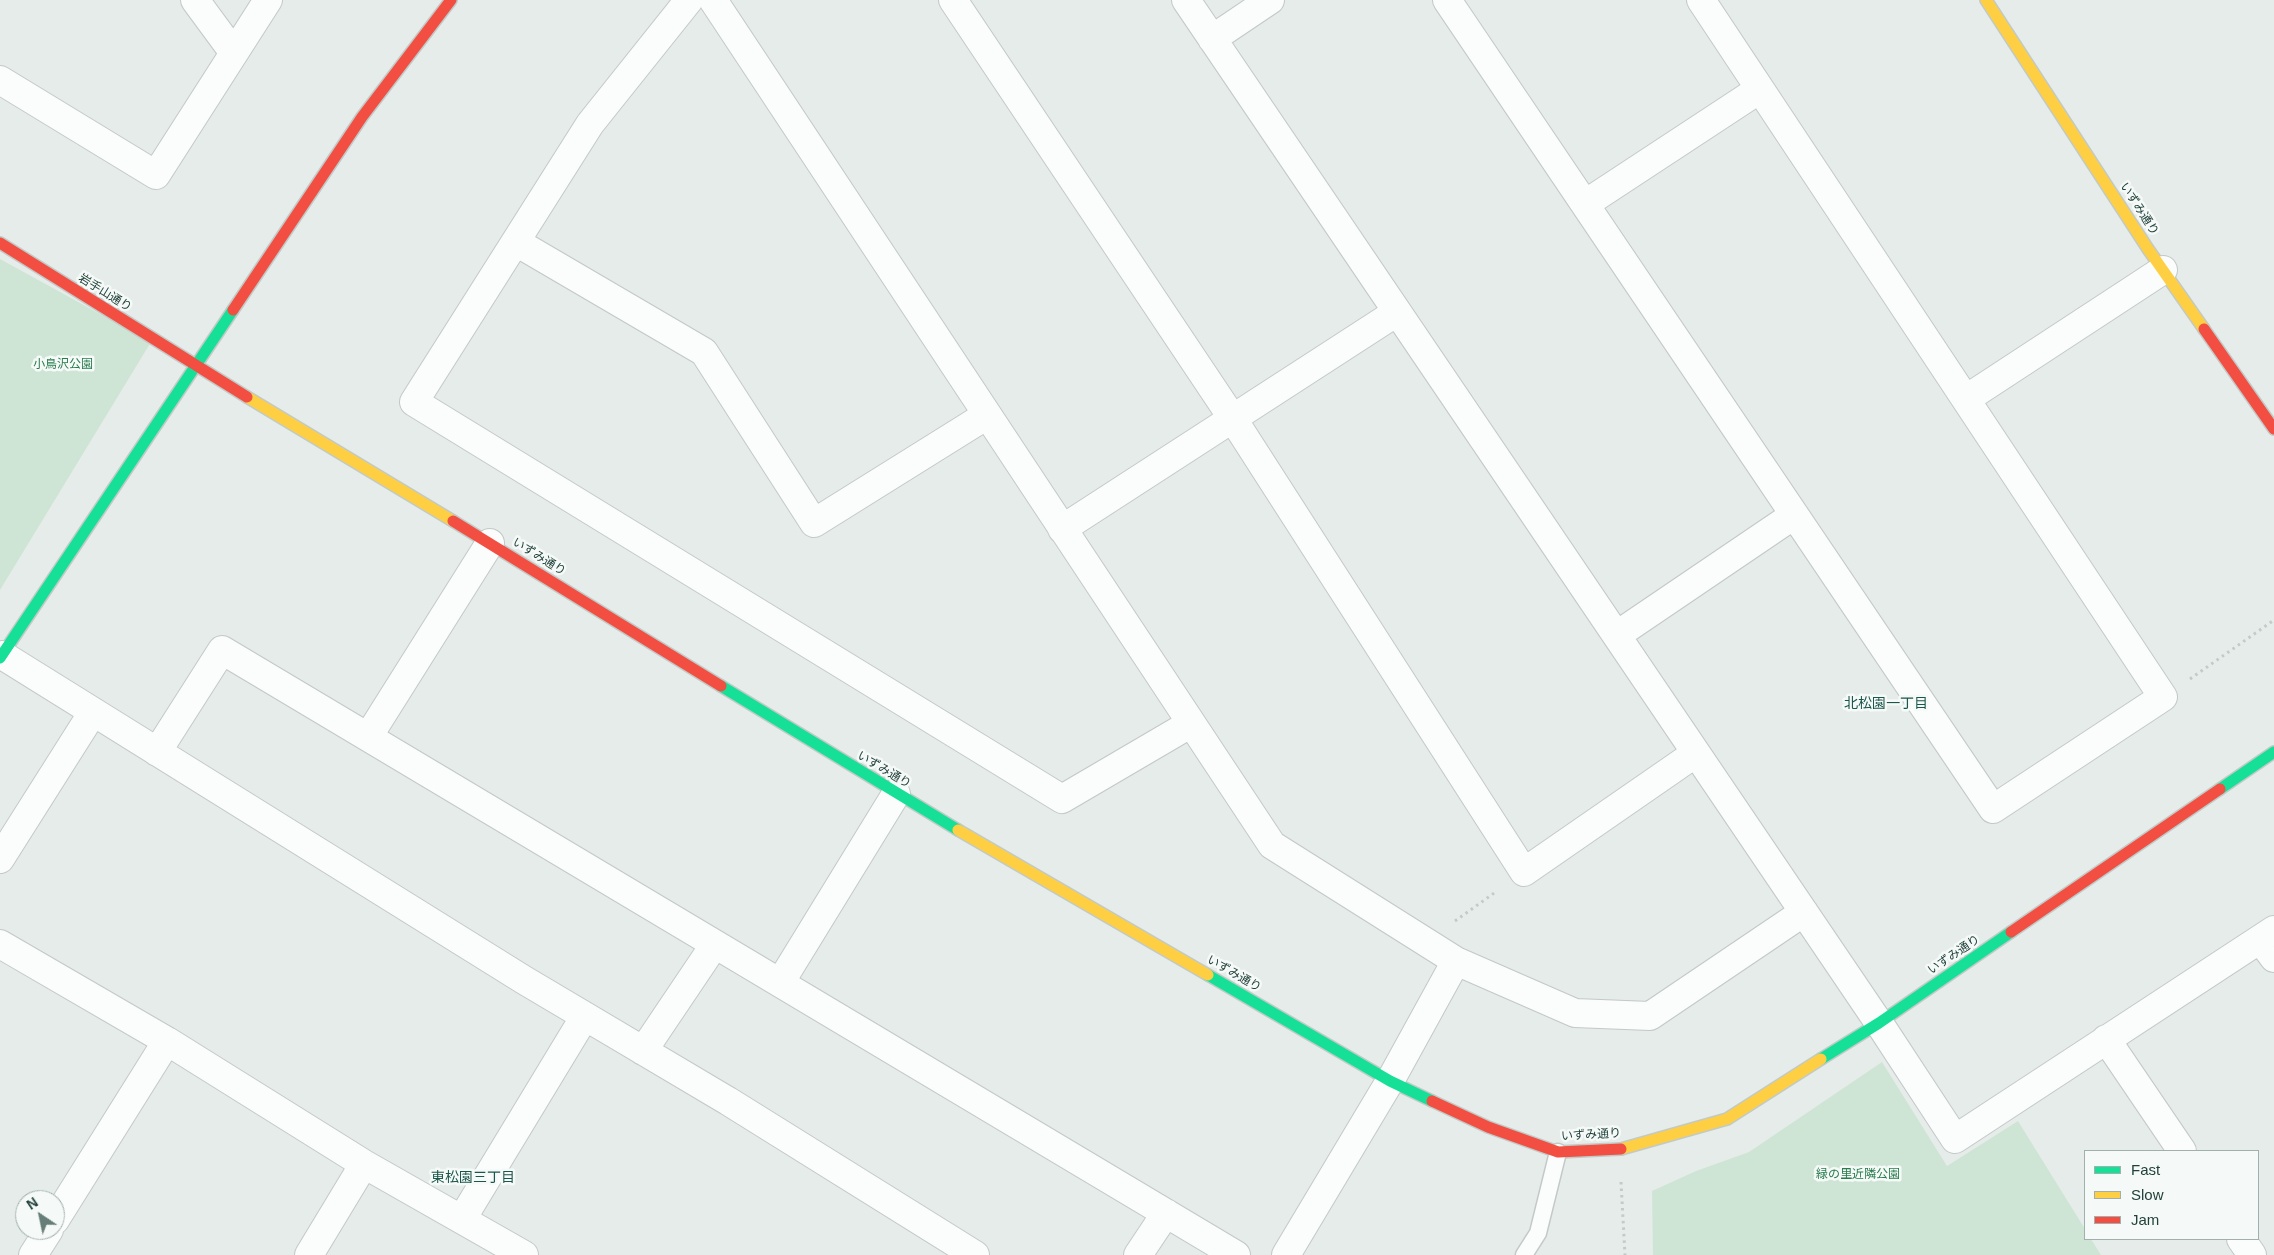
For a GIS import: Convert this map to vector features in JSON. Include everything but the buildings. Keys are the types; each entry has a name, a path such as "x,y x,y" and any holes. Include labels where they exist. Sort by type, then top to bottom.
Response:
{"street":[{"path":"195,0 234,53"},
{"path":"0,80 156,175 268,0"},
{"path":"451,0 362,117 1,657 585,1016 728,1101 975,1255"},
{"path":"689,0 590,124 414,402 1062,799 1190,724"},
{"path":"713,0 1190,724 1272,845 1456,961 1575,1013 1650,1016 1804,912"},
{"path":"953,0 1233,419 1524,872 1696,753"},
{"path":"1186,0 1879,1023 1955,1139 2106,1039 2269,942"},
{"path":"1212,39 1270,0"},
{"path":"1447,0 1993,809 2163,697 1701,0"},
{"name":"いずみ通り","path":"1986,0 2163,270 2274,429"},
{"path":"1585,204 1760,88"},
{"path":"516,242 704,352 814,524 987,415"},
{"name":"岩手山通り","path":"0,243 195,366"},
{"path":"1966,399 2163,270"},
{"path":"1062,529 1397,312"},
{"name":"いずみ通り","path":"195,366 490,543 896,794 1390,1081 1488,1127 1558,1152 1620,1149 1727,1119 1879,1023 2274,752"},
{"path":"1617,635 1794,515"},
{"path":"368,737 490,543"},
{"path":"157,752 222,650 1236,1255"},
{"path":"0,859 93,712"},
{"path":"780,983 896,794"},
{"path":"0,944 167,1041 364,1164 524,1255"},
{"path":"643,1051 714,944"},
{"path":"1286,1255 1390,1081 1456,961"},
{"path":"462,1220 585,1016"},
{"path":"2106,1039 2181,1150"},
{"path":"65,1204 167,1041"},
{"path":"309,1255 364,1164"},
{"path":"1138,1255 1166,1213"},
{"path":"34,1255 43,1240"},
{"path":"2242,1240 2252,1255"}],"lane":[{"path":"1524,1255 1538,1233 1558,1152"}],"path":[{"path":"2163,697 2274,620"},
{"path":"1425,941 1524,872"},
{"path":"1620,1149 1625,1255"}],"green space":[{"name":"小鳥沢公園","path":"0,259 151,342 0,590"},
{"name":"緑の里近隣公園","path":"1882,1062 1947,1166 2018,1121 2084,1227 2084,1240 2092,1240 2101,1255 1653,1255 1652,1191 1696,1171 1749,1152"}],"traffic: fast":[{"path":"0,658 233,310"},
{"path":"721,686 958,830"},
{"path":"2220,789 2274,752"},
{"path":"1821,1059 1879,1023 2011,932"},
{"path":"1208,975 1390,1081 1432,1101"}],"traffic: slow":[{"path":"1986,0 2148,249 2204,329"},
{"path":"247,397 453,521"},
{"path":"958,830 1208,975"},
{"path":"1621,1149 1727,1119 1821,1059"}],"traffic: jam":[{"path":"233,310 362,117 451,0"},
{"path":"0,243 247,397"},
{"path":"2204,329 2274,429"},
{"path":"453,521 721,686"},
{"path":"2011,932 2220,789"},
{"path":"1432,1101 1488,1127 1558,1152 1621,1149"}],"district":[{"name":"北松園一丁目","path":"1886,704"},
{"name":"東松園三丁目","path":"473,1178"}]}
